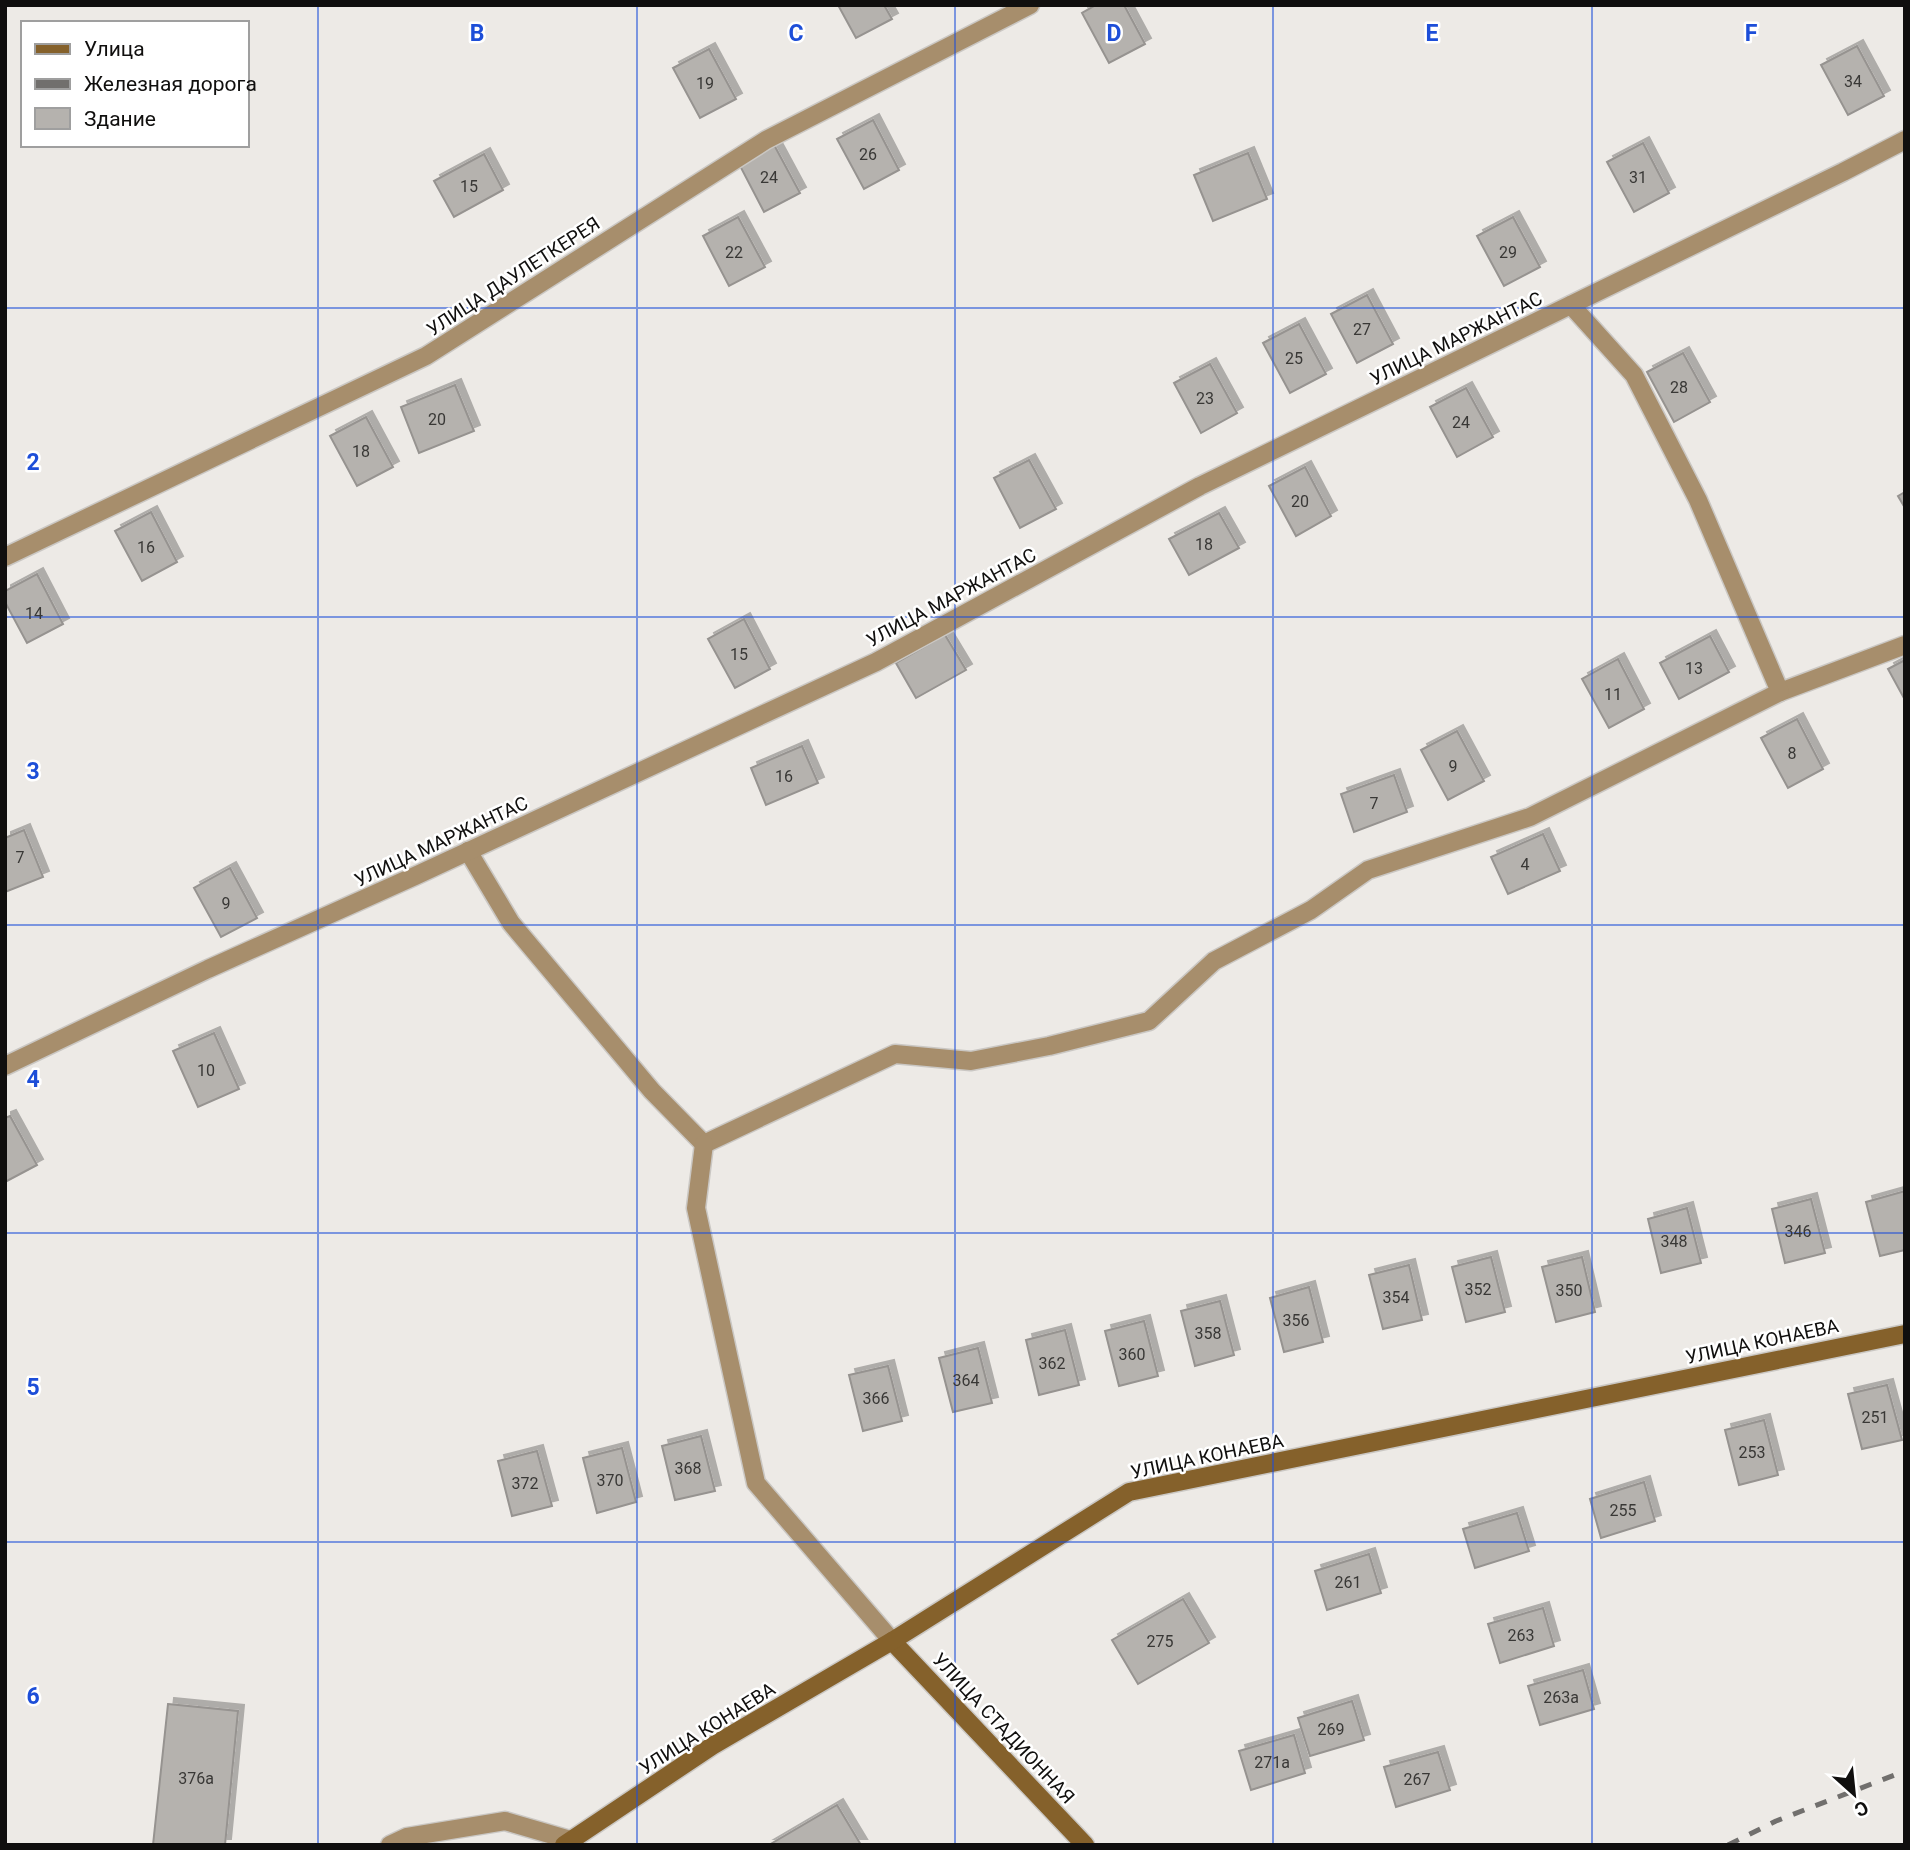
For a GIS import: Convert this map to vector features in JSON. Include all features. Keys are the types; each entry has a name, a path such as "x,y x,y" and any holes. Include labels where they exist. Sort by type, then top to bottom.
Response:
{"street":[{"name":"УЛИЦА ДАУЛЕТКЕРЕЯ","path":"5,557 426,356 765,140 1030,5"},
{"name":"УЛИЦА МАРЖАНТАС","path":"5,1066 208,969 468,852 876,662 1200,486 1905,140"},
{"path":"1571,305 1634,375 1698,500 1780,692"},
{"path":"704,1144 895,1054 971,1061 1049,1046 1149,1021 1214,961 1311,910 1368,870 1530,817 1780,692 1905,645"},
{"path":"468,852 511,923 652,1091 704,1144"},
{"path":"704,1144 696,1208 755,1483 892,1641"},
{"name":"УЛИЦА КОНАЕВА","path":"567,1842 712,1746 892,1641 1129,1492 1905,1334"},
{"name":"УЛИЦА СТАДИОННАЯ","path":"892,1641 1085,1845"},
{"path":"390,1845 407,1837 505,1821 567,1842"}],"building":[{"path":"838,5 884,5 892,19 856,38"},
{"path":"1096,5 1124,5 1145,44 1109,63 1082,13"},
{"path":"1857,46 1884,96 1848,115 1821,65"},
{"path":"709,49 736,99 700,118 673,68"},
{"path":"873,120 899,170 864,189 837,139"},
{"path":"773,143 800,193 764,212 738,162"},
{"path":"1643,143 1669,193 1634,212 1607,162"},
{"path":"1248,153 1267,199 1213,221 1194,175"},
{"path":"484,154 503,190 454,217 434,181"},
{"path":"738,217 765,267 729,286 703,236"},
{"path":"1513,217 1540,267 1504,286 1477,236"},
{"path":"1367,295 1393,344 1357,363 1331,314"},
{"path":"1299,324 1326,374 1290,393 1263,343"},
{"path":"1683,353 1710,402 1674,422 1647,372"},
{"path":"1210,364 1237,413 1201,433 1174,383"},
{"path":"455,385 474,431 419,453 401,407"},
{"path":"1466,388 1493,437 1457,457 1430,407"},
{"path":"366,417 393,467 357,486 330,436"},
{"path":"1029,460 1056,509 1020,528 994,478"},
{"path":"1305,467 1331,516 1296,536 1269,486"},
{"path":"1905,492 1905,508 1898,496"},
{"path":"151,512 177,562 142,581 115,531"},
{"path":"1219,513 1239,548 1189,575 1169,539"},
{"path":"37,574 63,624 27,643 5,602 5,591"},
{"path":"744,619 770,669 735,688 708,639"},
{"path":"945,635 966,670 916,698 896,663"},
{"path":"1710,636 1729,672 1679,699 1660,663"},
{"path":"1618,659 1644,709 1609,728 1582,679"},
{"path":"1905,660 1905,700 1888,669"},
{"path":"1797,719 1823,769 1788,788 1761,738"},
{"path":"1457,731 1484,781 1448,800 1421,750"},
{"path":"802,746 818,783 766,805 751,768"},
{"path":"1394,775 1407,812 1354,832 1341,794"},
{"path":"24,830 43,877 5,892 5,838"},
{"path":"1543,834 1560,871 1508,894 1491,857"},
{"path":"230,868 257,918 221,937 194,888"},
{"path":"214,1033 239,1089 198,1107 173,1051"},
{"path":"10,1116 37,1165 5,1182 5,1118"},
{"path":"1905,1191 1905,1250 1880,1256 1866,1202"},
{"path":"1811,1199 1825,1253 1785,1263 1772,1209"},
{"path":"1687,1208 1701,1263 1661,1273 1648,1219"},
{"path":"1491,1257 1505,1312 1466,1322 1452,1267"},
{"path":"1582,1257 1595,1312 1556,1322 1542,1267"},
{"path":"1409,1265 1422,1320 1383,1329 1369,1275"},
{"path":"1309,1287 1323,1342 1284,1352 1270,1298"},
{"path":"1220,1301 1234,1355 1195,1366 1181,1311"},
{"path":"1144,1321 1158,1376 1119,1386 1105,1331"},
{"path":"1065,1330 1079,1385 1039,1395 1026,1340"},
{"path":"978,1348 992,1403 953,1412 939,1358"},
{"path":"888,1366 902,1421 863,1431 849,1375"},
{"path":"1887,1385 1902,1440 1862,1449 1848,1394"},
{"path":"1764,1420 1778,1475 1739,1485 1725,1430"},
{"path":"701,1436 715,1491 675,1500 662,1446"},
{"path":"622,1448 636,1502 597,1513 583,1458"},
{"path":"537,1451 552,1506 512,1516 498,1461"},
{"path":"1644,1482 1655,1521 1601,1538 1590,1499"},
{"path":"1517,1513 1529,1551 1475,1568 1463,1529"},
{"path":"1369,1554 1381,1593 1327,1610 1315,1571"},
{"path":"1183,1599 1209,1643 1138,1684 1112,1640"},
{"path":"1543,1608 1554,1646 1500,1663 1488,1624"},
{"path":"1583,1670 1594,1709 1540,1725 1528,1686"},
{"path":"1352,1701 1364,1740 1310,1756 1298,1718"},
{"path":"168,1704 238,1711 225,1845 153,1845"},
{"path":"1294,1735 1305,1773 1251,1790 1239,1751"},
{"path":"1438,1752 1450,1790 1396,1807 1384,1767"},
{"path":"837,1805 861,1845 769,1845"}],"railway":[{"path":"1728,1845 1776,1821 1905,1771"}]}
